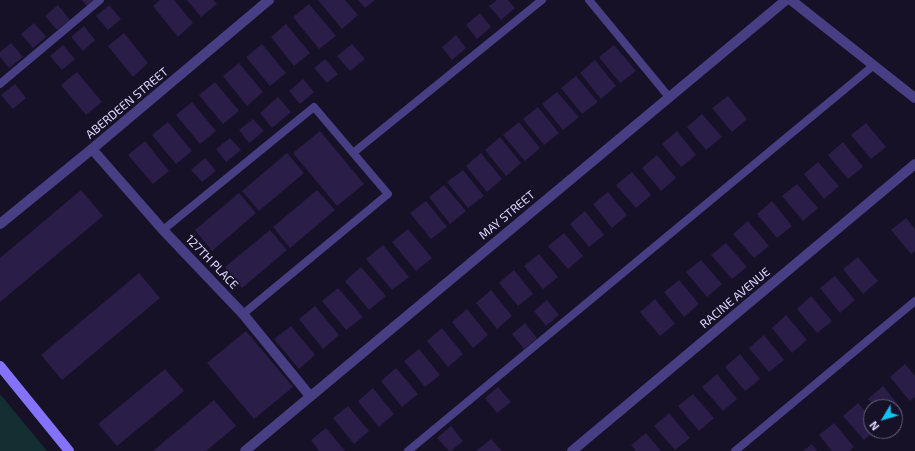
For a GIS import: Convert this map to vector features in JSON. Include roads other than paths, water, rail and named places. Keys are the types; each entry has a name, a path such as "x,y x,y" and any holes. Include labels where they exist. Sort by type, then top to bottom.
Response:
{"main road":[{"path":"0,366 69,451"}],"street":[{"name":"ABERDEEN STREET","path":"0,224 92,149 269,0"},
{"name":"MAY STREET","path":"245,451 786,0"},
{"path":"791,0 915,98"},
{"name":"127TH PLACE","path":"92,149 164,230 243,314 310,396"},
{"name":"RACINE AVENUE","path":"572,451 915,164"}],"lane":[{"path":"0,84 100,0"},
{"path":"353,153 542,0"},
{"path":"589,0 669,97"},
{"path":"408,451 874,65"},
{"path":"164,230 314,107 388,194 243,314"},
{"path":"735,451 915,301"}]}
